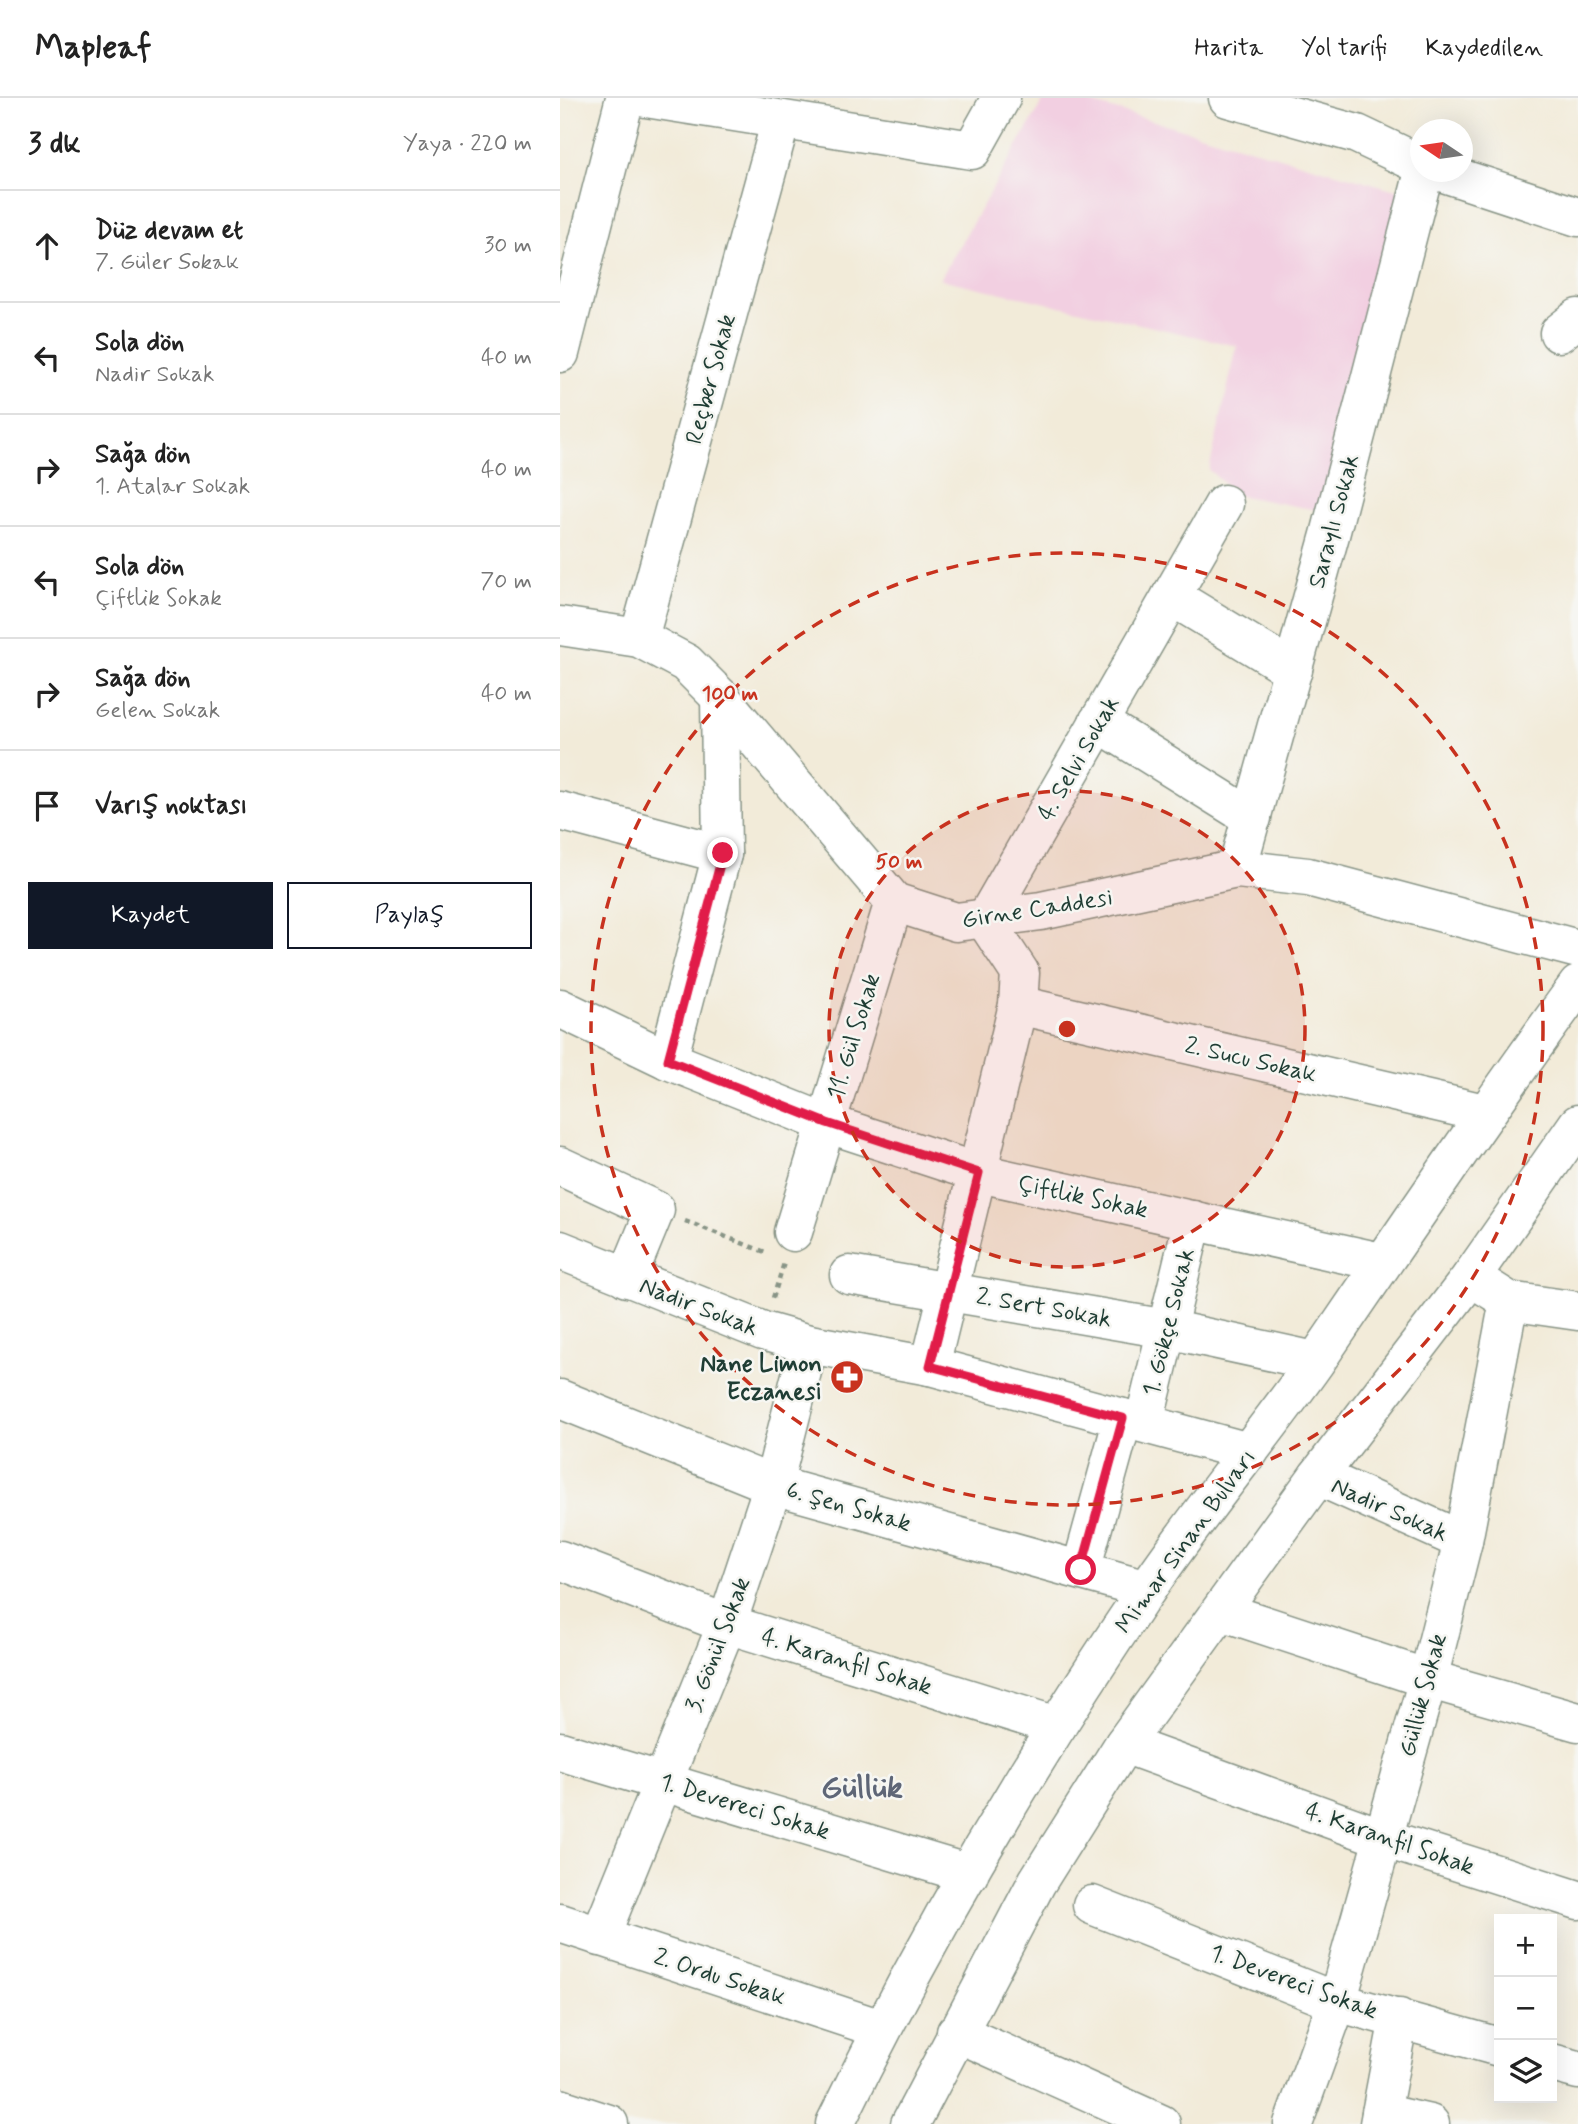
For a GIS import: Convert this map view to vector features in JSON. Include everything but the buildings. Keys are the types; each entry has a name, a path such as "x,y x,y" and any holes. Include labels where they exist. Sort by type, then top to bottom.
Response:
{"street":[{"path":"560,353 625,98"},
{"path":"646,98 972,150 1001,98"},
{"path":"1228,98 1357,134 1410,159"},
{"name":"Reçber Sokak","path":"639,638 781,120"},
{"name":"Saraylı Sokak","path":"1237,869 1293,670 1421,182"},
{"path":"1471,182 1578,218"},
{"name":"4. Selvi Sokak","path":"985,920 1224,504"},
{"path":"1171,596 1293,670"},
{"path":"560,626 639,638 686,663 720,697 894,902"},
{"path":"668,1060 723,853 720,697"},
{"path":"1098,722 1252,818"},
{"path":"560,811 723,853"},
{"name":"Girne Caddesi","path":"894,902 956,922 985,920 1237,869 1308,877 1578,949"},
{"name":"11. Gül Sokak","path":"789,1246 894,902"},
{"path":"930,1366 1018,1005 1020,973 985,920"},
{"name":"Mimar Sinan Bulvarı","path":"835,2124 881,2029 1057,1726 1147,1589 1315,1361 1484,1113 1578,985"},
{"name":"2. Sucu Sokak","path":"1018,1005 1484,1113"},
{"name":"Çiftlik Sokak","path":"560,1009 668,1060 827,1123 979,1173 1381,1262"},
{"path":"910,2124 1037,1882 1124,1744 1318,1476 1471,1277 1578,1124"},
{"path":"560,1166 655,1210 627,1278"},
{"name":"1. Gökçe Sokak","path":"1081,1570 1167,1329 1193,1220"},
{"name":"Nadir Sokak","path":"560,1250 763,1331 808,1344 930,1366 1249,1452"},
{"name":"2. Sert Sokak","path":"849,1275 950,1290 1167,1329 1315,1361"},
{"path":"1471,1277 1509,1301 1578,1311"},
{"name":"Güllük Sokak","path":"1293,2124 1337,2002 1428,1679 1463,1541 1509,1301"},
{"name":"3. Gönül Sokak","path":"600,1937 727,1624 773,1485 808,1344"},
{"name":"6. Şen Sokak","path":"560,1399 773,1485 1147,1589"},
{"name":"Nadir Sokak","path":"1318,1476 1463,1541"},
{"name":"4. Karanfil Sokak","path":"560,1560 727,1624 1057,1726"},
{"path":"1221,1611 1428,1679 1578,1722"},
{"name":"4. Karanfil Sokak","path":"1124,1744 1383,1838 1578,1900"},
{"name":"1. Devereci Sokak","path":"560,1751 664,1780 969,1874"},
{"name":"1. Devereci Sokak","path":"1092,1905 1337,2002 1494,2046"},
{"name":"2. Ordu Sokak","path":"560,1923 881,2029"},
{"path":"1399,2018 1380,2118 1430,2124"},
{"path":"956,2032 1161,2124"},
{"path":"1557,2064 1578,2070"},
{"path":"560,2108 609,2124"}],"path":[{"path":"655,1210 789,1246 763,1331"}],"shaded area":[{"path":"1045,98 1073,98 1403,192 1322,511 1237,495 1209,470 1237,346 940,279"}],"place":[{"name":"Nane Limon Eczanesi","path":"847,1377"}],"district":[{"name":"Güllük","path":"862,1786"}],"route":[{"path":"723,853 668,1060 827,1123 979,1173 930,1366 1123,1418 1081,1570"}]}
